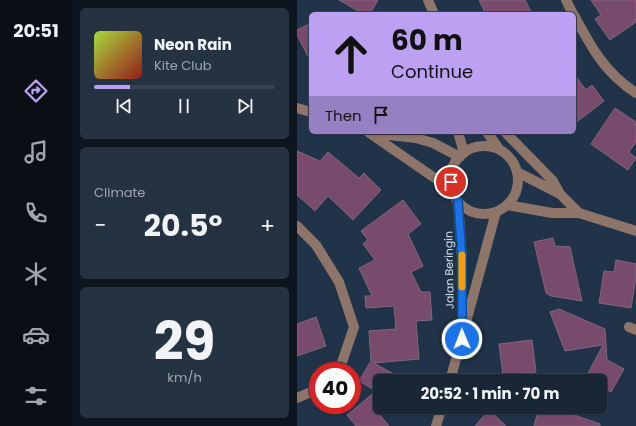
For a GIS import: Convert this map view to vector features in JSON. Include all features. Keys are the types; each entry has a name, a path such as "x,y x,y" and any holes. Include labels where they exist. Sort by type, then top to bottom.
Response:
{"street":[{"path":"428,0 433,12"},
{"path":"566,0 572,12"},
{"path":"576,18 605,67 624,85 636,93"},
{"path":"297,108 309,111"},
{"path":"371,134 452,190"},
{"path":"384,134 416,138 433,143 462,155"},
{"path":"458,134 462,155"},
{"path":"488,134 499,150 511,159 517,172 518,187 507,205 496,212 485,214 475,213 458,201 452,190 451,173 462,155 481,146 499,150"},
{"path":"507,134 553,181 560,194 579,213"},
{"path":"517,172 560,194"},
{"name":"Jalan Beringin","path":"458,201 462,259 462,339"},
{"path":"507,205 552,213 579,213 636,230"},
{"name":"Jalan Beringin","path":"452,374 496,212"},
{"path":"297,226 316,245 339,282 354,327 342,362"},
{"path":"297,398 309,393"},
{"path":"436,426 440,414"}],"building":[{"path":"339,0 378,0 371,12 360,12"},
{"path":"479,0 525,0 531,12 485,12"},
{"path":"591,0 636,0 636,22 610,40 595,19 601,15"},
{"path":"309,24 309,58 297,35 297,30"},
{"path":"576,77 586,90 592,85 604,101 576,122"},
{"path":"615,108 636,122 636,142 629,152 636,158 628,170 591,144"},
{"path":"297,151 320,161 328,152 359,178 364,173 381,190 353,220 328,196 315,211 297,195"},
{"path":"403,200 421,224 408,234 423,266 411,272 421,292 430,292 432,320 416,321 419,359 374,363 394,374 373,374 373,389 361,382 361,378 371,361 369,331 396,329 394,306 366,308 365,296 372,296 359,268 375,260 363,244 368,240 361,231"},
{"path":"553,238 555,246 570,247 582,301 551,296 546,293 534,242"},
{"path":"616,260 636,264 636,277 631,308 599,303 604,271 614,272"},
{"path":"559,309 605,329 607,360 624,369 611,392 607,390 607,374 588,374 603,345 565,351 550,312"},
{"path":"316,317 326,346 297,356 297,324"},
{"path":"532,340 536,372 503,374 499,344"},
{"path":"373,393 373,414 380,414 389,426 356,426 347,415 361,414 361,403"},
{"path":"486,414 493,414 506,426 475,426"},
{"path":"537,414 574,414 600,424 600,426 534,426"}],"slow traffic":[{"path":"462,255 462,287"}],"route":[{"path":"451,182 452,190 458,201 462,259 462,339"}]}
